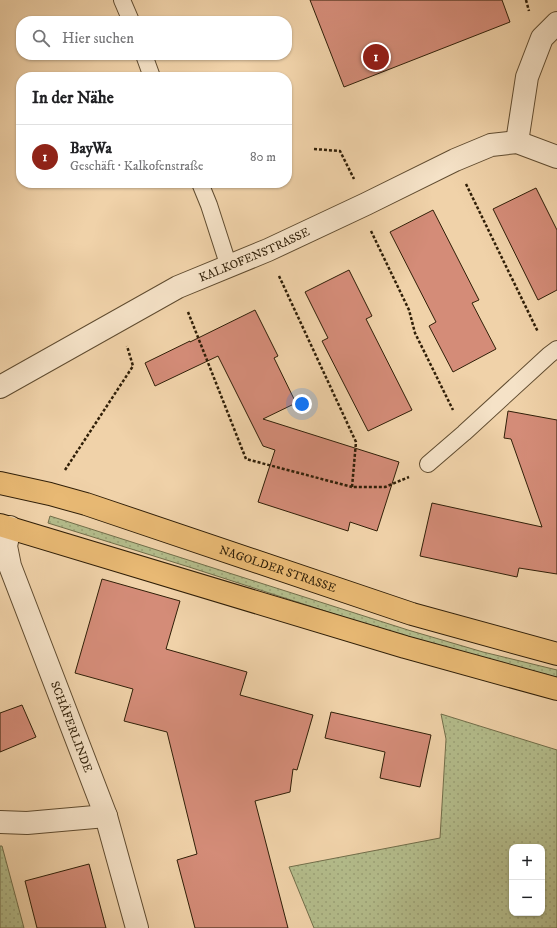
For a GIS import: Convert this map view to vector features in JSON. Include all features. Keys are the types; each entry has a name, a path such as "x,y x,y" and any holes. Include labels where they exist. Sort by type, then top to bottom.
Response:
{"main road":[{"name":"NAGOLDER STRASSE","path":"0,483 50,494 101,509 412,614 557,654"},
{"path":"5,526 405,647 557,689"}],"street":[{"path":"517,142 527,77 542,38 557,23"},
{"name":"KALKOFENSTRASSE","path":"0,387 178,287 268,250 455,160 491,145 517,142 557,157"},
{"name":"SCHÄFERLINDE","path":"5,526 6,546 10,566 106,816 137,928"},
{"path":"0,822 27,823 106,816"}],"lane":[{"path":"122,0 128,16"},
{"path":"146,60 150,72"},
{"path":"202,188 229,267"},
{"path":"428,464 464,434 553,352"}],"path":[{"path":"314,148 340,151 350,172"},
{"path":"455,160 553,352"},
{"path":"359,207 409,310 415,333 464,434"},
{"path":"268,250 356,442 352,487"},
{"path":"178,287 246,459 352,487 385,487 412,475 428,464"},
{"path":"50,494 133,366 119,320"}],"green space":[{"path":"50,516 408,630 483,652 557,670 557,678 393,633 48,523"},
{"path":"441,714 557,750 557,928 314,928 289,867 440,838 446,739"},
{"path":"0,846 2,846 24,928 0,928"}],"building":[{"path":"310,0 502,0 510,22 344,87"},
{"path":"536,188 557,230 557,290 538,300 493,209"},
{"path":"433,210 479,300 472,303 496,349 453,372 429,326 436,322 390,232"},
{"path":"349,270 372,316 366,319 412,410 368,431 322,341 328,338 305,292"},
{"path":"255,310 278,356 274,358 296,403 263,419 399,462 377,531 350,522 348,531 258,502 275,450 263,446 218,356 155,386 145,363"},
{"path":"508,411 557,420 557,574 519,568 517,577 420,556 432,503 542,527 511,439 504,438"},
{"path":"102,579 180,601 166,649 247,672 240,695 313,715 297,770 293,769 290,792 255,801 288,928 195,928 177,860 197,854 167,732 124,721 133,689 75,673"},
{"path":"22,705 36,737 0,752 0,713"},
{"path":"331,712 431,735 420,787 380,778 385,752 325,738"},
{"path":"89,864 106,928 37,928 25,881"}],"place":[{"name":"BayWa","path":"376,57"}]}
